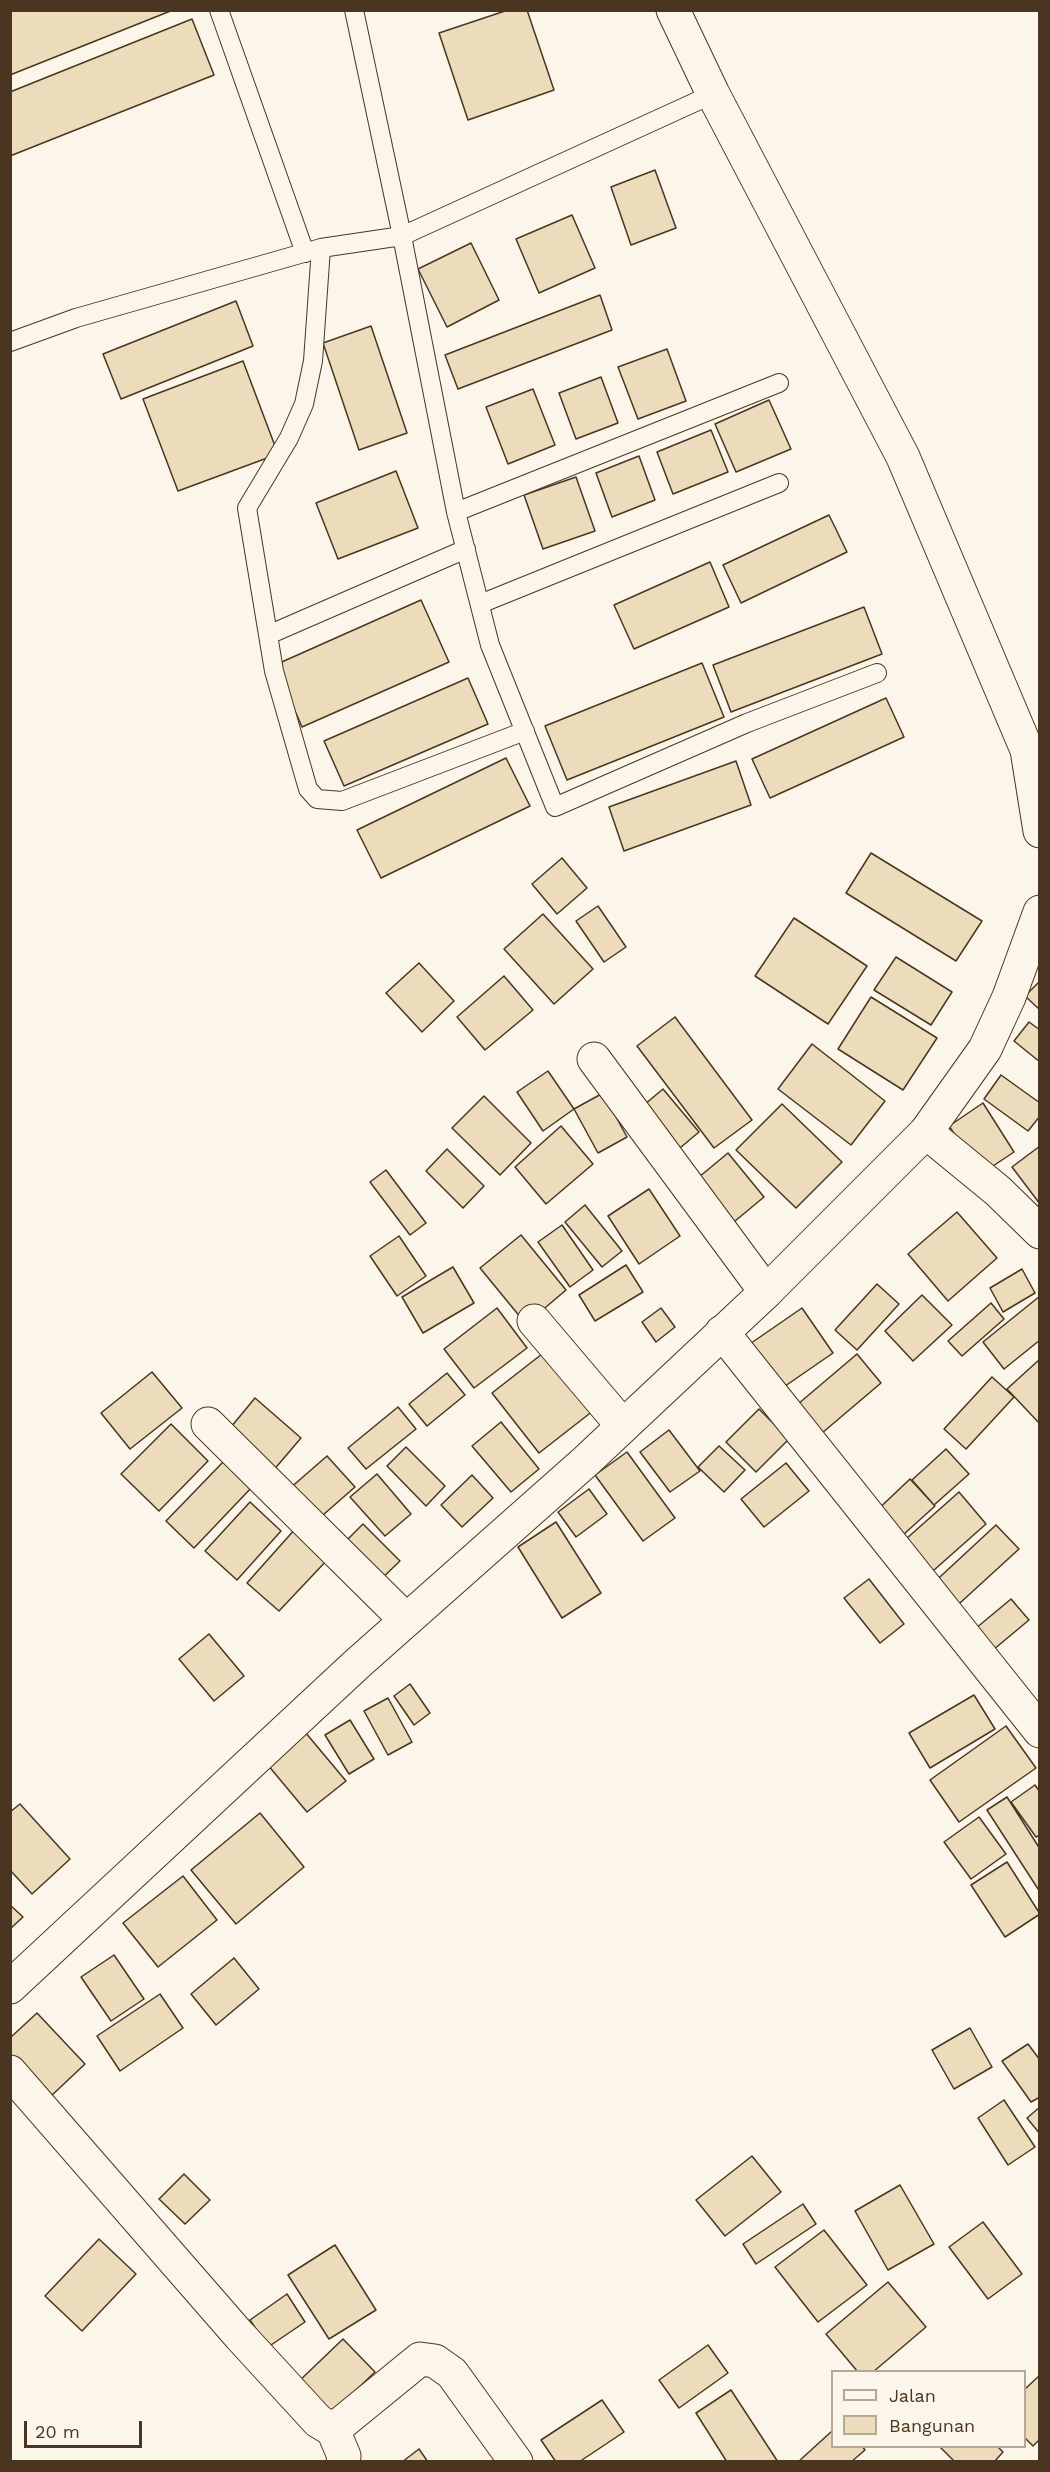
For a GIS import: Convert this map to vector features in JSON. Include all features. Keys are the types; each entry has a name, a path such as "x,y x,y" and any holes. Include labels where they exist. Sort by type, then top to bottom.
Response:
{"street":[{"path":"673,10 713,94 903,457 1027,750 1040,831"},
{"path":"10,1988 406,1620 623,1426 766,1292 926,1132 985,1048 1009,997 1040,912"},
{"path":"594,1059 766,1292"},
{"path":"926,1132 998,1191 1040,1232"},
{"path":"534,1321 623,1426"},
{"path":"722,1332 1040,1731"},
{"path":"208,1424 406,1620"},
{"path":"10,2072 298,2402 318,2421 333,2430 344,2456 343,2462"},
{"path":"333,2430 420,2359 435,2361 452,2373 516,2462"}],"lane":[{"path":"219,10 313,250 313,361 304,404 289,438 247,507 274,671 308,789 317,799 342,801 525,731"},
{"path":"354,10 402,236 456,512 490,645 555,807 747,723 877,673"},
{"path":"10,342 76,318 313,250 402,236 713,94"},
{"path":"456,512 779,382"},
{"path":"480,604 779,483"},
{"path":"268,635 466,549"}],"building":[{"path":"10,10 173,10 10,75"},
{"path":"508,10 527,10 554,90 468,120 439,33"},
{"path":"192,19 214,75 10,156 10,92"},
{"path":"655,170 676,228 631,245 611,187"},
{"path":"572,215 595,268 539,293 516,239"},
{"path":"471,243 499,300 447,327 418,269"},
{"path":"600,295 612,330 458,389 445,355"},
{"path":"236,301 253,346 121,399 103,354"},
{"path":"371,326 407,433 359,450 323,343"},
{"path":"667,349 686,401 638,419 618,367"},
{"path":"243,361 278,454 178,491 143,399"},
{"path":"601,377 618,423 576,439 559,393"},
{"path":"533,389 555,445 508,464 486,407"},
{"path":"769,400 791,449 736,472 715,424"},
{"path":"711,430 728,472 673,494 657,452"},
{"path":"639,456 655,500 612,517 596,473"},
{"path":"396,471 418,528 338,559 316,503"},
{"path":"576,477 595,531 543,549 524,495"},
{"path":"829,515 847,552 741,603 723,565"},
{"path":"710,562 729,607 634,649 614,605"},
{"path":"421,600 449,662 302,727 275,665"},
{"path":"864,607 882,654 731,712 713,665"},
{"path":"702,663 724,717 567,780 545,726"},
{"path":"468,678 488,724 344,786 324,741"},
{"path":"886,698 904,737 770,798 752,759"},
{"path":"506,758 530,806 381,878 357,830"},
{"path":"736,761 751,805 624,851 609,807"},
{"path":"871,853 982,921 956,961 846,893"},
{"path":"562,858 587,888 557,914 532,884"},
{"path":"598,906 626,947 604,962 576,921"},
{"path":"543,914 593,969 554,1004 504,949"},
{"path":"794,918 867,966 828,1024 755,976"},
{"path":"896,957 952,992 931,1025 874,990"},
{"path":"419,963 454,1001 422,1032 386,993"},
{"path":"504,976 533,1010 485,1050 457,1017"},
{"path":"1040,981 1040,1010 1025,996"},
{"path":"871,997 937,1038 903,1090 838,1049"},
{"path":"675,1017 752,1120 714,1148 637,1046"},
{"path":"1029,1022 1040,1030 1040,1062 1014,1041"},
{"path":"812,1044 885,1101 851,1145 778,1089"},
{"path":"548,1071 574,1109 543,1131 517,1092"},
{"path":"1001,1075 1040,1103 1040,1116 1028,1131 984,1099"},
{"path":"663,1089 699,1132 674,1153 638,1110"},
{"path":"603,1093 627,1137 598,1153 574,1109"},
{"path":"484,1096 531,1143 500,1175 452,1128"},
{"path":"983,1103 1014,1152 981,1174 949,1126"},
{"path":"782,1104 842,1162 796,1208 736,1150"},
{"path":"561,1126 593,1164 546,1204 515,1167"},
{"path":"1040,1146 1040,1204 1012,1167"},
{"path":"447,1149 484,1186 463,1208 426,1171"},
{"path":"728,1153 764,1197 729,1226 693,1182"},
{"path":"386,1170 426,1223 410,1235 370,1182"},
{"path":"649,1189 680,1236 639,1264 608,1216"},
{"path":"585,1205 622,1251 602,1267 565,1222"},
{"path":"957,1212 997,1258 948,1301 908,1254"},
{"path":"562,1225 593,1270 570,1287 538,1242"},
{"path":"521,1235 566,1290 526,1324 480,1268"},
{"path":"399,1236 426,1276 397,1296 370,1256"},
{"path":"626,1265 643,1292 595,1321 579,1295"},
{"path":"453,1267 474,1303 423,1333 402,1297"},
{"path":"1022,1269 1035,1293 1003,1312 990,1288"},
{"path":"877,1284 899,1304 857,1350 835,1330"},
{"path":"922,1295 952,1325 913,1361 885,1331"},
{"path":"1040,1296 1040,1340 1004,1369 983,1342"},
{"path":"991,1303 1004,1319 962,1356 948,1341"},
{"path":"497,1308 527,1348 474,1388 444,1349"},
{"path":"661,1308 675,1327 656,1342 642,1322"},
{"path":"802,1308 833,1353 775,1393 744,1348"},
{"path":"551,1347 598,1407 539,1453 492,1393"},
{"path":"857,1354 881,1383 815,1439 791,1410"},
{"path":"1040,1359 1040,1424 1007,1389"},
{"path":"152,1372 182,1408 130,1449 101,1413"},
{"path":"447,1373 465,1395 427,1426 409,1404"},
{"path":"992,1377 1014,1397 966,1449 944,1429"},
{"path":"255,1398 301,1438 272,1472 226,1433"},
{"path":"398,1407 416,1429 366,1469 348,1448"},
{"path":"759,1409 789,1439 756,1472 726,1442"},
{"path":"501,1422 539,1469 511,1492 472,1446"},
{"path":"171,1424 208,1461 159,1511 121,1474"},
{"path":"669,1430 700,1471 670,1492 640,1452"},
{"path":"719,1446 745,1470 724,1492 698,1467"},
{"path":"406,1447 445,1486 426,1506 387,1466"},
{"path":"946,1449 969,1474 934,1505 912,1480"},
{"path":"627,1452 675,1518 643,1541 595,1475"},
{"path":"327,1456 355,1487 315,1522 288,1490"},
{"path":"225,1460 253,1486 194,1548 166,1521"},
{"path":"786,1463 809,1491 764,1527 741,1499"},
{"path":"377,1474 411,1514 385,1536 350,1497"},
{"path":"472,1475 493,1498 462,1527 441,1505"},
{"path":"910,1479 935,1506 893,1544 871,1516"},
{"path":"589,1489 607,1514 576,1537 558,1512"},
{"path":"959,1492 986,1524 925,1578 897,1547"},
{"path":"250,1502 281,1531 237,1580 205,1551"},
{"path":"556,1522 601,1593 562,1618 518,1547"},
{"path":"363,1524 400,1561 375,1585 339,1548"},
{"path":"996,1525 1019,1549 949,1613 928,1588"},
{"path":"296,1528 329,1558 279,1611 247,1583"},
{"path":"869,1579 904,1624 880,1643 844,1598"},
{"path":"1011,1599 1029,1620 987,1655 969,1634"},
{"path":"209,1634 244,1676 214,1701 179,1659"},
{"path":"410,1684 430,1713 414,1725 394,1696"},
{"path":"974,1695 995,1729 930,1768 909,1733"},
{"path":"388,1698 412,1742 388,1755 364,1711"},
{"path":"350,1720 374,1759 349,1774 325,1735"},
{"path":"300,1726 346,1781 307,1812 262,1758"},
{"path":"1006,1726 1036,1768 959,1822 930,1780"},
{"path":"1035,1785 1040,1792 1040,1835 1036,1837 1011,1802"},
{"path":"1007,1797 1040,1849 1040,1892 987,1810"},
{"path":"20,1804 70,1859 32,1894 10,1870 10,1812"},
{"path":"260,1813 304,1867 236,1924 191,1870"},
{"path":"979,1817 1006,1854 971,1879 944,1842"},
{"path":"1007,1862 1040,1914 1005,1937 971,1885"},
{"path":"183,1876 217,1920 158,1967 123,1923"},
{"path":"10,1905 23,1917 10,1929"},
{"path":"114,1955 144,1999 111,2021 81,1977"},
{"path":"234,1958 259,1989 216,2025 191,1994"},
{"path":"160,1994 183,2028 120,2071 97,2036"},
{"path":"37,2013 85,2064 50,2097 10,2055 10,2038"},
{"path":"970,2028 992,2067 954,2089 932,2050"},
{"path":"1028,2044 1040,2060 1040,2097 1031,2102 1002,2061"},
{"path":"1004,2100 1035,2147 1008,2165 978,2118"},
{"path":"1040,2107 1040,2134 1027,2118"},
{"path":"752,2156 781,2192 725,2236 696,2200"},
{"path":"184,2174 210,2200 185,2224 159,2199"},
{"path":"900,2185 934,2244 888,2270 855,2211"},
{"path":"803,2204 816,2224 756,2264 743,2244"},
{"path":"983,2222 1022,2274 988,2299 949,2247"},
{"path":"824,2230 867,2285 818,2322 775,2267"},
{"path":"99,2239 136,2274 82,2331 45,2296"},
{"path":"335,2245 376,2310 329,2339 288,2275"},
{"path":"888,2282 926,2327 875,2370 856,2370 826,2334"},
{"path":"287,2294 305,2322 268,2347 250,2320"},
{"path":"343,2339 375,2372 328,2417 296,2384"},
{"path":"708,2345 728,2373 679,2408 659,2380"},
{"path":"1040,2375 1040,2439 1033,2446 1026,2439 1026,2388"},
{"path":"731,2390 778,2462 727,2462 696,2413"},
{"path":"602,2400 624,2432 579,2462 556,2462 541,2440"},
{"path":"831,2432 831,2448 864,2448 865,2450 851,2462 798,2462"},
{"path":"941,2448 999,2448 1003,2452 994,2462 955,2462"},
{"path":"419,2449 428,2462 402,2462"}]}
